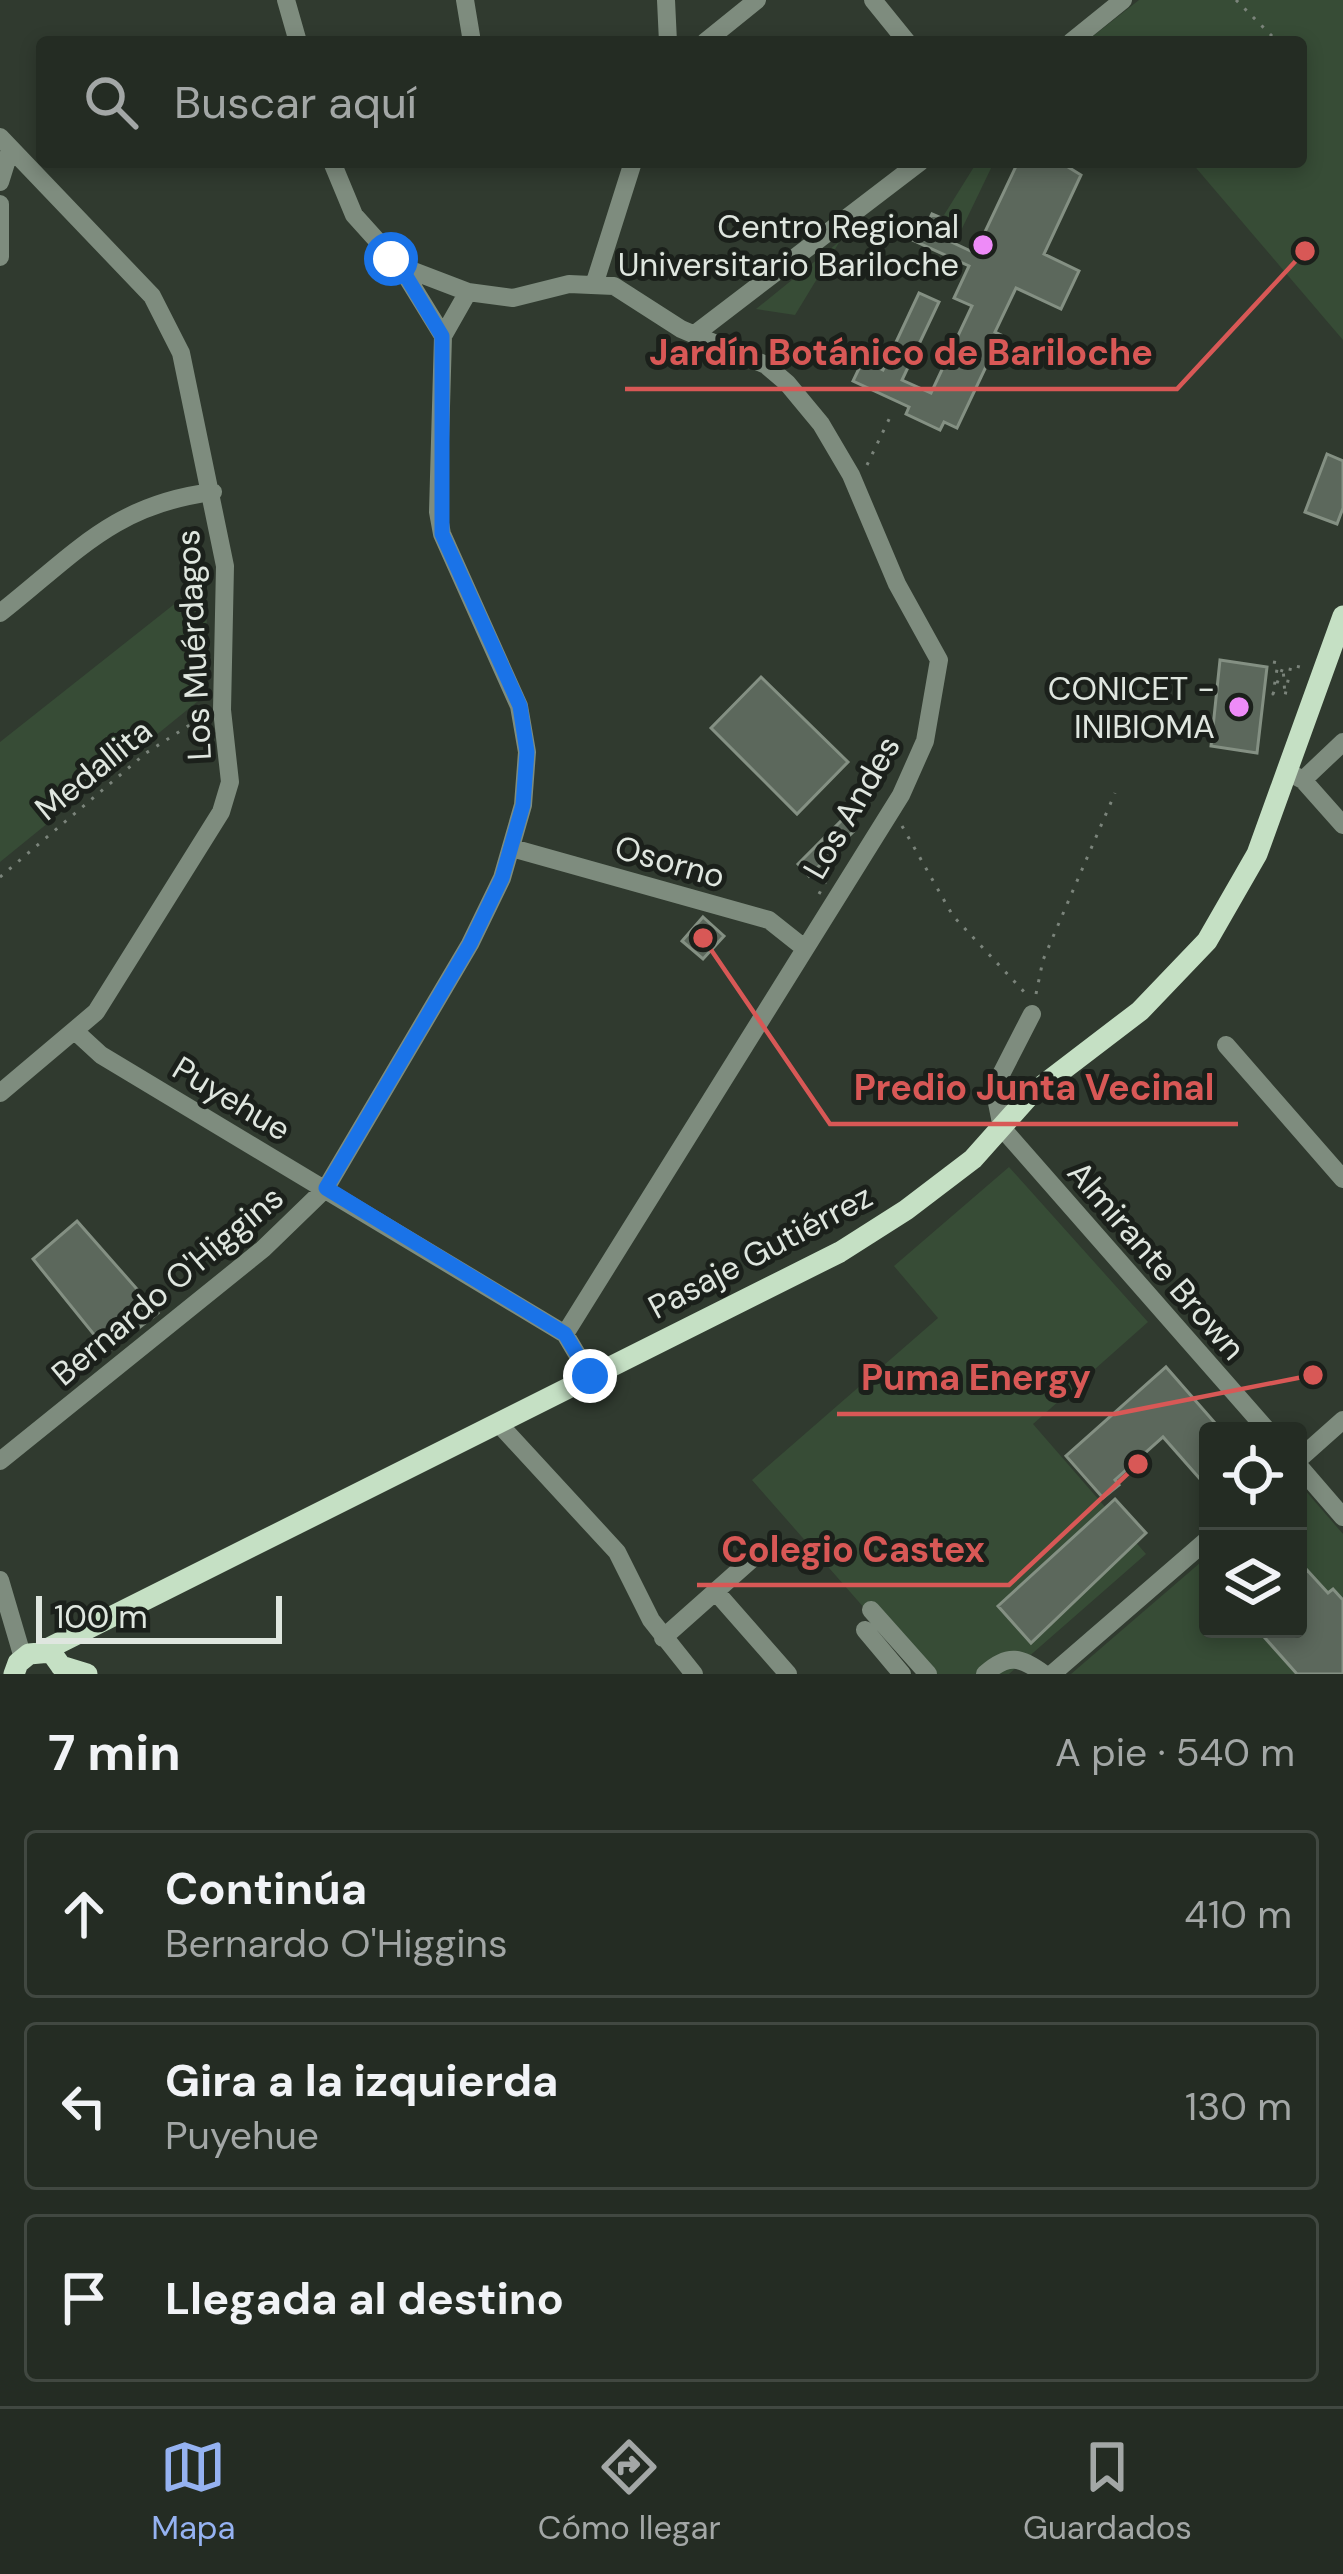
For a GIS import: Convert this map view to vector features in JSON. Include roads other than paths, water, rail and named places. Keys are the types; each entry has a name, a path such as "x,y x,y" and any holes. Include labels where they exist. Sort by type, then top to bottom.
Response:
{"main road":[{"name":"Pasaje Gutiérrez","path":"22,1662 877,1231 973,1159 1046,1081 1140,1011 1207,941 1296,776 1343,616"},
{"name":"Pasaje Gutiérrez","path":"60,1668 94,1629"},
{"path":"22,1662 51,1652 60,1668 88,1674"}],"street":[{"path":"286,0 296,36"},
{"path":"465,0 471,36"},
{"path":"666,0 668,36"},
{"path":"712,36 757,0"},
{"path":"873,0 903,36"},
{"path":"1078,36 1123,0"},
{"path":"0,182 5,143"},
{"name":"Los Muérdagos","path":"0,1093 76,1032 112,992 221,812 230,782 222,710 227,596 213,492 181,353 164,313 5,143"},
{"path":"334,168 354,215 400,266 442,336"},
{"path":"400,266 468,292 513,298 595,282 631,168"},
{"path":"695,334 912,168"},
{"path":"0,204 0,257"},
{"name":"Los Andes","path":"565,1334 890,810 925,741 939,659 897,584 859,495 821,424 787,383 746,354 661,317 635,295 595,282"},
{"name":"Bernardo O'Higgins","path":"0,1461 263,1249 326,1188 470,944 512,848 527,752 520,706 442,534 438,512 442,336 468,292"},
{"path":"0,613 137,508 213,492"},
{"path":"1343,742 1296,776 1343,825"},
{"name":"Osorno","path":"512,848 769,920 803,947"},
{"path":"1001,1128 994,1088 1032,1014"},
{"name":"Puyehue","path":"76,1032 101,1055 565,1334 590,1376"},
{"path":"1226,1045 1343,1180"},
{"name":"Almirante Brown","path":"1001,1128 1260,1422"},
{"path":"1307,1454 1343,1420"},
{"path":"498,1423 617,1552 663,1638 694,1674"},
{"path":"1307,1474 1343,1517"},
{"path":"985,1674 1010,1658 1023,1659 1048,1674 1199,1548"},
{"path":"663,1638 761,1551"},
{"path":"0,1580 15,1622 22,1662"},
{"path":"716,1592 788,1674"},
{"path":"871,1610 928,1674"},
{"path":"865,1630 902,1674"}],"place":[{"name":"Centro Regional Universitario Bariloche","path":"983,245"},
{"name":"Jardín Botánico de Bariloche","path":"1305,251"},
{"name":"CONICET - INIBIOMA","path":"1239,707"},
{"name":"Predio Junta Vecinal","path":"703,938"},
{"name":"Puma Energy","path":"1313,1375"},
{"name":"Colegio Castex","path":"1138,1464"}]}
